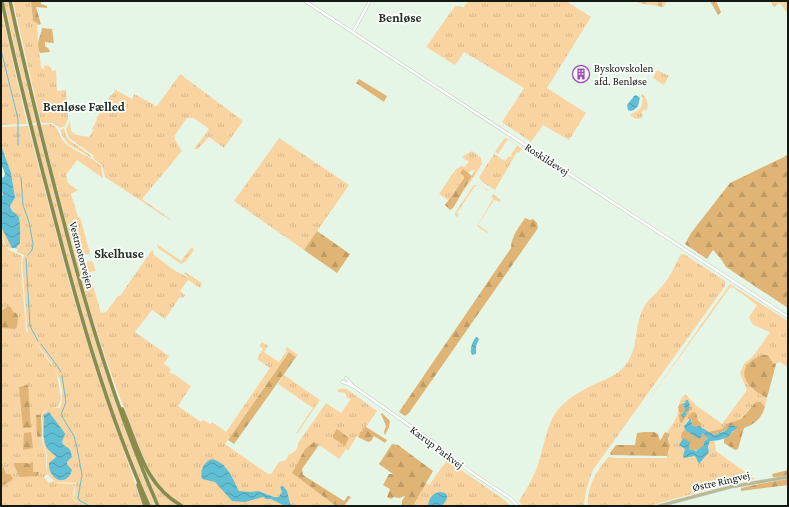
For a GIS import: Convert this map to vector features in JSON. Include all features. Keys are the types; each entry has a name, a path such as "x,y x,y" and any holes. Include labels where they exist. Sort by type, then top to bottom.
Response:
{"highway":[{"name":"Vestmotorvejen","path":"2,1 39,158 69,273 97,368 127,454 149,506"},
{"name":"Vestmotorvejen","path":"10,1 30,90 88,313 112,388 134,449 158,506"},
{"path":"1,6 6,18"},
{"path":"112,388 151,478 165,494 182,506"},
{"path":"127,454 145,506"}],"main road":[{"name":"Østre Ringvej","path":"659,506 730,487 788,477"}],"street":[{"name":"Roskildevej","path":"305,1 788,317"},
{"path":"353,32 370,1"},
{"name":"Kærup Parkvej","path":"346,378 356,388"},
{"name":"Kærup Parkvej","path":"342,382 356,388 433,442 472,473 510,498 518,506"}],"green space":[{"path":"4,1 8,1 36,123 32,123"},
{"path":"13,1 31,1 33,21 37,23 41,67 44,70 44,66 49,65 52,71 56,70 57,91 66,90 68,119 65,126 60,128 53,123 41,123"},
{"path":"31,1 41,1 41,4 47,6 47,8 36,7 41,24 38,25 33,21"},
{"path":"468,1 566,1 591,17 547,88 586,113 569,140 543,125 531,142 502,122 524,88 464,52 455,65 426,47 455,6 464,7"},
{"path":"634,1 665,1 666,4 663,7"},
{"path":"710,1 716,1 721,12 718,15"},
{"path":"770,1 787,1 788,13 780,3 774,7"},
{"path":"1,10 27,124 1,125"},
{"path":"42,28 52,29 54,43 45,42 45,46 50,52 40,53 38,43"},
{"path":"657,70 669,76 664,85 653,78"},
{"path":"180,74 243,121 224,148 209,137 198,149 194,149 209,129 194,118 187,118 175,135 175,139 182,151 142,199 170,220 105,177 102,165 94,159 93,155 69,138 66,129 70,121 71,131 77,135 89,137 94,130 92,129 97,120 96,119 115,91 114,89 132,99 134,94 153,104 154,106 157,106"},
{"path":"359,79 387,96 384,102 356,83"},
{"path":"642,94 647,101 648,108 647,110 644,109 641,113 643,115 641,118 637,119 632,117 630,114 641,108 643,102"},
{"path":"51,124 58,130 66,144 101,166 103,178 77,160 66,175 68,183 78,190 71,194 78,217 80,217 90,253 85,255 86,262 92,261 96,271 89,272 101,313 106,312 118,296 120,296 152,250 154,255 175,271 189,277 184,273 185,272 202,283 200,288 188,280 180,291 185,295 183,298 180,297 165,319 152,310 135,332 169,356 164,364 171,369 169,373 174,374 191,386 178,406 201,422 203,420 210,424 212,422 226,432 270,368 257,359 263,349 259,346 262,342 268,346 264,352 279,362 287,351 285,350 287,347 298,355 296,357 289,352 225,444 268,474 271,474 279,462 286,460 289,455 296,450 298,443 326,403 341,413 351,399 347,398 345,393 340,393 337,391 338,390 348,390 377,411 366,427 362,428 363,431 357,436 348,451 346,449 339,459 319,445 305,449 292,473 336,506 185,506 168,495 158,485 145,463 137,443 109,369 87,300 41,125"},
{"path":"32,125 37,125 75,270 103,365 137,460 156,506 151,506 114,413 70,270"},
{"path":"28,126 70,286 94,365 143,506 82,506 77,503 74,498 76,483 55,482 49,476 47,470 47,455 43,441 42,415 45,411 50,409 60,408 62,387 54,368 29,334 27,328 22,262 24,255 17,252 17,249 14,248 16,248 20,243 20,225 16,214 10,205 15,198 11,173 1,145 1,127","holes":["48,413 65,434 62,442 71,459 67,462 67,478 52,476 51,461 56,457 56,455 49,451 44,439 44,416"]},
{"path":"64,128 66,136 69,140 89,154 92,158 68,144 60,130"},
{"path":"279,138 349,185 304,250 234,201"},
{"path":"507,138 522,149 519,153 517,152 495,190 481,181 479,177 494,154 505,161 509,156 511,157 511,154 517,146 508,139 498,154 495,152"},
{"path":"472,151 481,158 482,164 464,192 475,169 467,173 448,200 439,194 456,169 462,166 464,167 469,162 462,157"},
{"path":"788,155 788,308 726,267 713,250 707,259 685,244 691,233 730,183"},
{"path":"463,169 472,176 453,208 450,210 445,205 464,178 464,176 460,173"},
{"path":"475,185 478,185 475,186 457,213 459,214 457,217 455,216 455,213"},
{"path":"493,194 501,200 500,202 494,200 478,225 488,232 487,233 477,226 493,199 491,197"},
{"path":"525,218 530,220 533,219 537,223 538,228 409,413 405,416 399,412 511,248 514,236"},
{"path":"1,227 12,247 10,249 6,246 9,250 22,256 21,267 26,330 54,368 57,375 61,398 59,406 47,410 41,415 36,415 39,437 42,436 46,455 46,467 48,474 44,477 49,483 52,481 58,483 75,484 73,496 75,501 81,506 1,506 1,486 12,477 6,475 5,468 1,469 1,236 6,245 1,234","holes":["28,386 22,422 22,403","33,462 33,473 14,465 18,463 30,465"]},
{"path":"317,231 350,254 337,273 304,250"},
{"path":"157,244 181,261 191,248 194,250 185,262 181,264 158,248"},
{"path":"681,254 684,254 725,281 725,286 593,470 587,488 584,506 523,506 519,501 535,471 551,420 554,415 563,404 573,396 616,374 627,363 634,349 639,319 642,311 666,282"},
{"path":"730,284 788,321 788,367 780,362 776,364 773,363 768,355 760,395 767,398 765,407 761,402 748,410 741,419 726,424 722,429 711,431 709,433 701,427 702,424 693,412 684,426 685,430 682,432 682,439 679,445 685,448 689,458 695,456 699,463 709,450 708,446 712,440 715,443 716,451 755,479 713,488 649,506 588,506 589,492 593,480 608,457 667,458 670,448 670,434 667,433 677,417 680,402 685,394 697,406 722,424 747,390 740,373 744,364 754,355 770,332 753,325 749,317 757,305 731,286 645,405"},
{"path":"9,306 18,317 17,327 15,329 3,328 1,326 1,311"},
{"path":"289,352 296,357 234,444 228,440"},
{"path":"763,355 768,355 773,363 776,364 767,398 752,388 747,382 745,376 747,365"},
{"path":"284,375 320,400 297,434 296,433 313,408 278,384"},
{"path":"28,385 31,428 23,428 19,387"},
{"path":"756,402 761,402 765,407 762,415 751,425 744,428 738,449 735,450 724,443 724,439 734,431 727,430 714,435 709,433 711,431 722,429 726,424 741,419"},
{"path":"681,404 684,405 685,410 681,414 683,418 687,414 685,412 692,406 692,410 690,410 682,423 680,422 678,407"},
{"path":"692,412 696,413 698,420 702,424 701,427 695,427 691,424 692,420 687,419"},
{"path":"382,413 390,421 385,435 384,432 386,426 381,414"},
{"path":"36,415 41,415 42,436 39,437 37,436"},
{"path":"366,427 387,440 385,443 374,436 371,441 368,442 358,437 360,432 363,431 362,428"},
{"path":"337,429 349,438 345,446 333,438 333,435"},
{"path":"685,430 700,439 703,433 708,439 704,441 704,445 699,449 689,449 690,443 681,438 682,432"},
{"path":"31,432 33,448 23,450 24,433"},
{"path":"654,432 658,434 660,441 665,432 670,434 668,439 670,446 667,456 611,455 610,453 616,445 635,445 637,433"},
{"path":"314,442 319,445 302,469 303,475 344,501 348,496 351,497 344,506 336,506 292,473 305,449"},
{"path":"392,444 398,445 433,471 413,506 402,506 402,501 405,496 399,498 394,497 391,499 387,497 390,489 383,485 389,474 393,474 379,464"},
{"path":"447,460 511,506 413,506 426,483 429,485"},
{"path":"33,462 33,472 39,472 37,476 20,477 14,463 30,464"},
{"path":"4,467 6,474 10,474 13,478 11,481 1,486 1,469"},
{"path":"788,470 788,485 741,491 741,488 774,481 772,474"},
{"path":"146,472 161,492 180,506 160,506"}],"water":[{"path":"636,95 640,98 638,106 634,110 630,111 628,110 627,105"},
{"path":"1,145 11,173 15,198 10,206 20,221 20,243 16,248 12,248 1,227 1,198 3,194 1,190 1,178 4,177 5,174 1,166"},
{"path":"476,337 479,339 476,346 476,354 472,355 471,346"},
{"path":"686,400 688,400 690,405 688,411 685,412 687,415 683,418 681,415 685,410 684,405 681,404 685,403"},
{"path":"49,412 64,432 65,434 62,442 70,450 72,457 67,462 72,470 70,476 62,480 58,480 51,474 49,469 49,463 56,457 45,445 44,441 44,415"},
{"path":"690,419 692,425 696,427 699,426 714,435 725,431 731,425 738,427 727,437 710,441 708,446 709,452 699,464 695,456 684,458 683,456 685,449 679,445 683,438 690,442 689,449 696,451 704,445 704,441 708,439 703,433 699,439 685,430 684,426"},
{"path":"212,459 225,467 239,491 258,491 274,497 279,497 282,492 280,487 283,486 287,491 290,504 295,506 285,506 263,497 245,502 232,501 215,482 202,479 201,473 204,465"},
{"path":"435,493 445,493 447,496 442,506 428,506 432,496"}],"waterway":[{"path":"1,50 18,119 18,145"},
{"path":"21,177 23,205 29,222 33,244 32,250 28,255"},
{"path":"26,258 30,326 38,341"},
{"path":"41,344 61,372"},
{"path":"62,376 66,402 61,415 74,436 82,475 78,498 80,501 90,506"}],"place":[{"name":"Byskovskolen afd. Benløse","path":"581,74"}],"district":[{"name":"Benløse","path":"400,17"},
{"name":"Benløse Fælled","path":"84,106"},
{"name":"Skelhuse","path":"119,253"}]}
